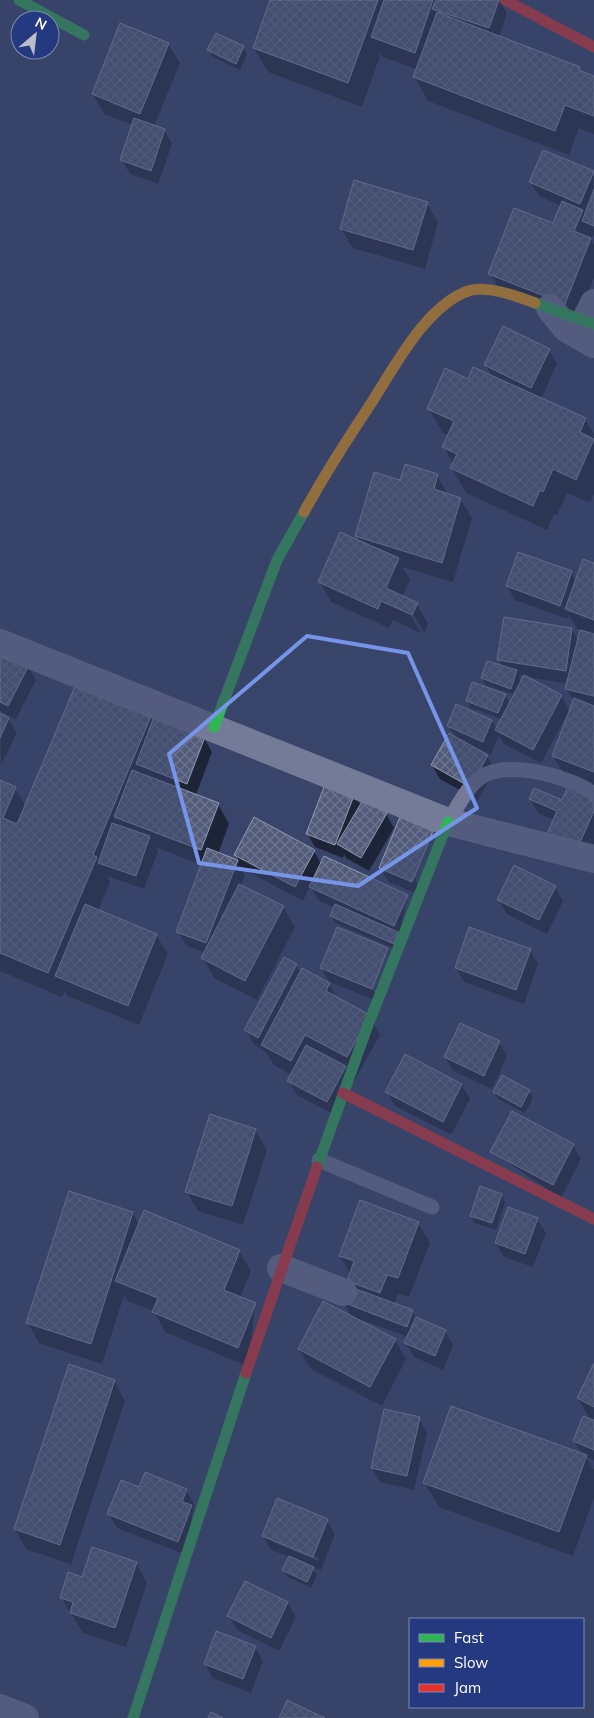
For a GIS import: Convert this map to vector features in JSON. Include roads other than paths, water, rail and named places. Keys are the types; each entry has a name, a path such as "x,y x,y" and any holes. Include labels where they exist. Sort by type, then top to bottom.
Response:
{"street":[{"path":"19,0 84,35"},
{"path":"505,0 594,47"},
{"path":"214,727 277,560 327,470 415,336 444,305 470,291 501,291 550,308 566,328 592,323"},
{"path":"0,642 448,822 594,859"},
{"path":"133,1718 232,1411 281,1268 343,1093 448,822"},
{"path":"343,1093 594,1219"},
{"path":"281,1268 343,1292"},
{"path":"0,1708 25,1718"}],"lane":[{"path":"448,822 466,793 480,778 496,771 518,770 568,779 594,794"},
{"path":"319,1160 432,1207"}]}
